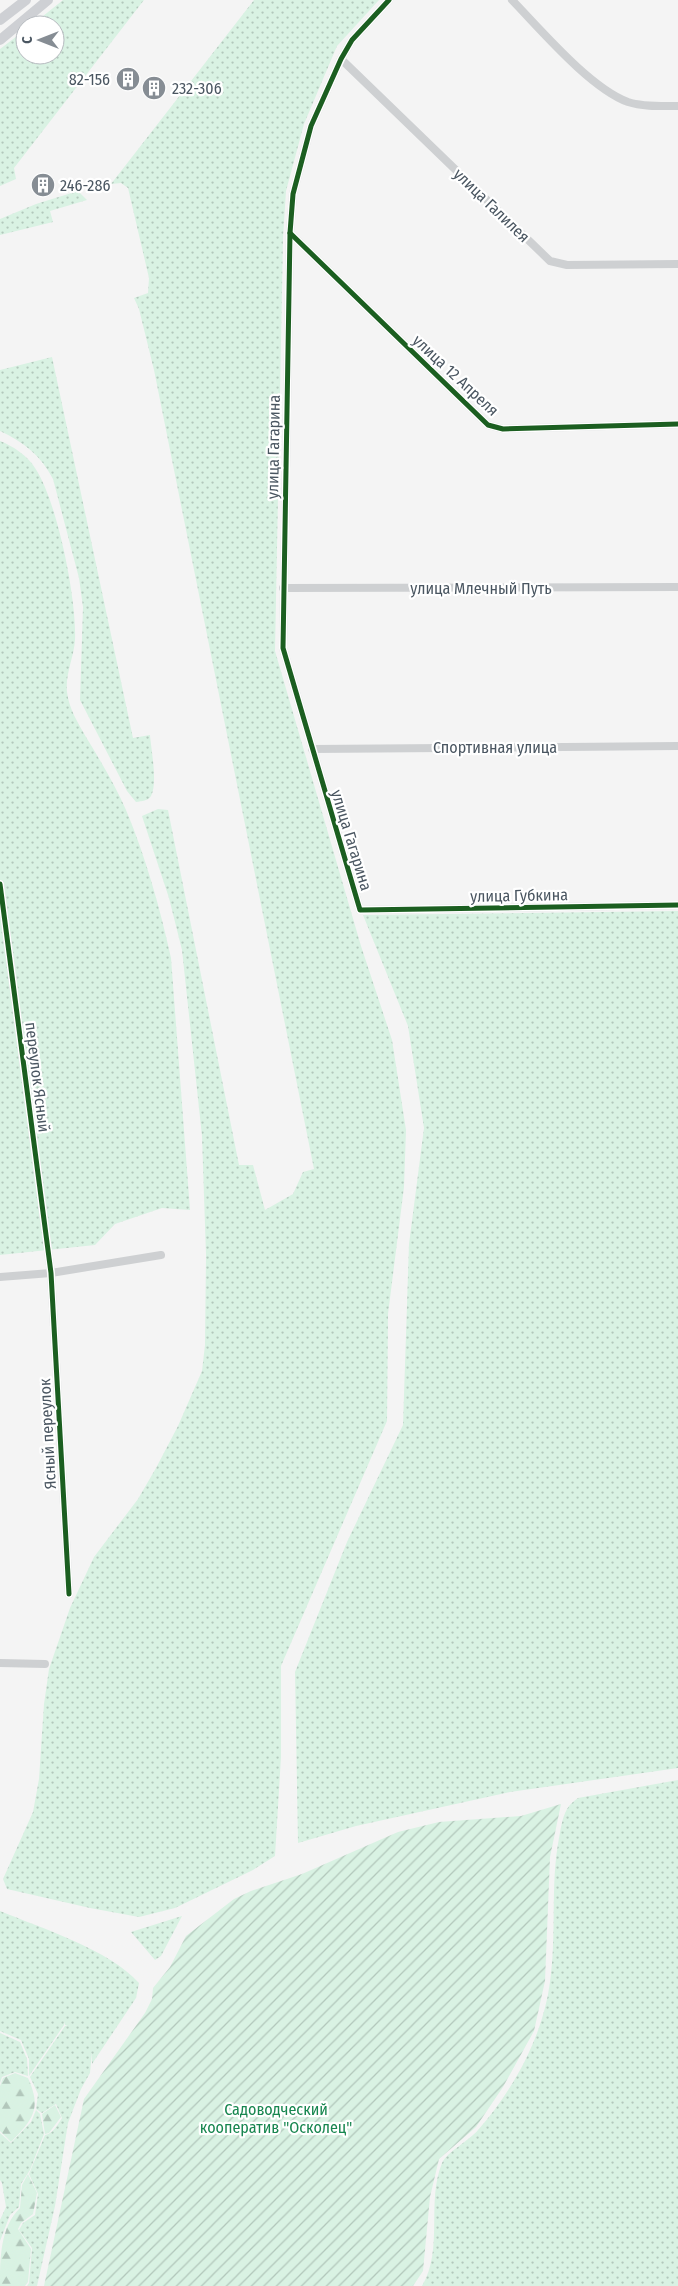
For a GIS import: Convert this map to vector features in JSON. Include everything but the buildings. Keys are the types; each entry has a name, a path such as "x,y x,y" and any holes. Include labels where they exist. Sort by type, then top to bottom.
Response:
{"main road":[{"path":"0,20 26,0"},
{"path":"0,40 48,0"}],"street":[{"name":"улица Гагарина","path":"360,910 283,648 290,233 293,194 311,126 341,59 352,40 389,0"},
{"path":"512,0 598,86 628,102 678,106"},
{"name":"улица Галилея","path":"341,59 550,261 567,265 678,264"},
{"name":"улица 12 Апреля","path":"290,233 488,425 503,429 678,424"},
{"name":"улица Млечный Путь","path":"284,588 678,587"},
{"name":"Спортивная улица","path":"312,749 678,746"},
{"name":"переулок Ясный","path":"0,884 51,1273"},
{"name":"улица Губкина","path":"360,910 678,905"},
{"path":"0,1277 51,1273 161,1255"},
{"name":"Ясный переулок","path":"51,1273 68,1594"},
{"path":"0,1664 45,1664"}],"green space":[{"path":"63,0 144,0 14,168 16,179 0,186 0,49 15,38 15,65 65,65 65,15 44,15"},
{"path":"254,0 379,0 337,46 304,124 286,191 283,238 275,651 361,946 392,1040 406,1130 404,1187 388,1314 387,1421 281,1666 281,1757 275,1856 253,1870 175,1908 139,1917 7,1889 3,1879 33,1812 39,1779 44,1704 49,1669 70,1608 94,1557 138,1499 156,1468 178,1426 202,1371 205,1345 206,1255 202,1136 182,950 169,898 142,816 158,809 168,810 239,1165 253,1165 265,1210 293,1194 303,1172 314,1169 154,370 139,309 134,298 148,293 149,278 128,188 121,183 111,184"},
{"path":"78,191 87,200 50,211 53,222 0,235 0,219 36,204"},
{"path":"52,357 133,738 150,735 154,783 151,796 143,801 136,802 127,791 80,700 83,607 79,578 53,479 43,463 31,451 17,440 0,431 0,370"},
{"path":"0,441 20,452 28,459 43,483 51,503 64,551 75,622 75,640 67,679 68,698 77,721 126,810 152,883 162,921 171,958 190,1210 162,1208 115,1224 95,1245 0,1255"},
{"path":"678,911 678,1768 510,1792 356,1826 298,1843 295,1672 347,1542 403,1425 409,1244 424,1128 408,1026 363,915"},
{"path":"678,1780 678,2286 422,2286 429,2272 432,2257 435,2193 442,2163 478,2130 503,2097 525,2061 541,2022 552,1964 556,1856 562,1823 567,1809 578,1798"},
{"name":"Садоводческий кооператив \"Осколец\"","path":"561,1804 550,1857 545,1981 534,2031 503,2087 476,2127 439,2159 430,2197 423,2271 413,2286 44,2286 84,2099 145,2013 152,1999 153,1988 170,1967 186,1936 234,1899 251,1891 302,1874 398,1832 439,1822 521,1816"},
{"path":"0,1911 93,1950 111,1960 139,1983 136,1998 92,2064 92,2052 90,2073 81,2089 68,2123 55,2206 37,2286 27,2286 29,2283 32,2248 19,2230 23,2223 35,2215 38,2194 29,2174 45,2135 53,2131 62,2118 56,2104 42,2113 36,2109 38,2094 30,2077 65,2026 68,2025 65,2025 64,2022 64,2025 29,2076 29,2059 21,2040 0,2031"},
{"path":"182,1916 161,1956 155,1960 131,1932"},
{"path":"0,2033 20,2042 27,2059 28,2076 15,2072 2,2077 0,2083"},
{"path":"15,2073 28,2078 35,2106 30,2120 11,2142 0,2131 0,2086 3,2078"},
{"path":"55,2105 61,2117 49,2133 45,2134 42,2114"},
{"path":"36,2110 40,2114 44,2134 30,2170 21,2184 19,2207 10,2215 0,2241 0,2220 6,2207 0,2180 0,2133 11,2143 31,2122"},
{"path":"28,2174 37,2193 33,2214 21,2223 18,2229 31,2249 28,2282 25,2286 0,2286 2,2244 8,2224 20,2208 22,2185"}],"cycle path":[{"path":"389,0 352,40 341,59 311,126 293,194 290,233 283,648 360,910 678,905"},
{"path":"290,233 488,425 503,429 678,424"},
{"path":"0,884 51,1273 69,1594"}],"place":[{"name":"82-156","path":"128,79"},
{"name":"232-306","path":"154,88"},
{"name":"246-286","path":"43,185"}]}
